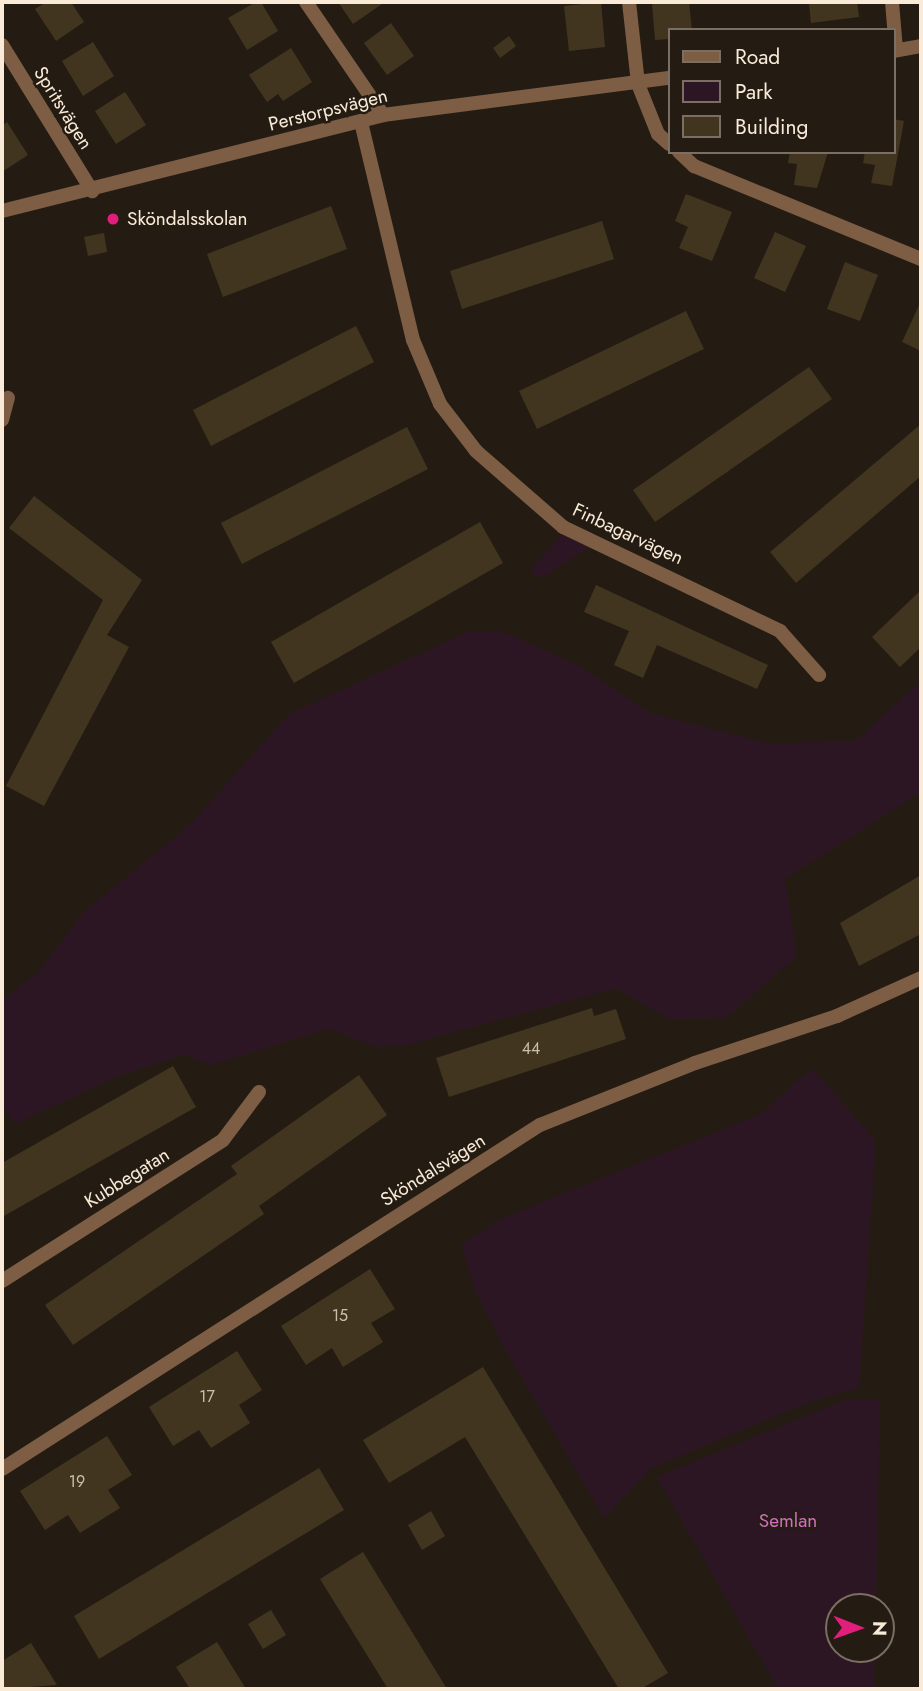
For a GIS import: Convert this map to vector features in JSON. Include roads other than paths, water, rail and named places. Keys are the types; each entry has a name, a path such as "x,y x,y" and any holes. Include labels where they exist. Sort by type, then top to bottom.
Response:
{"street":[{"path":"306,2 383,115"},
{"path":"629,2 638,84 658,134 668,143"},
{"path":"892,2 894,28"},
{"name":"Spritsvägen","path":"2,45 92,191"},
{"path":"895,50 921,46"},
{"name":"Perstorpsvägen","path":"2,211 92,191 383,115 668,78"},
{"name":"Finbagarvägen","path":"362,122 413,340 440,404 476,451 563,527 780,631 819,675"},
{"path":"681,154 694,166 921,259"},
{"path":"2,420 8,398"},
{"name":"Sköndalsvägen","path":"2,1469 540,1125 684,1067 837,1016 921,978"},
{"name":"Kubbegatan","path":"2,1281 223,1140 259,1092"}],"place":[{"name":"Sköndalsskolan","path":"113,219"}],"park label":[{"name":"Semlan","path":"788,1521"}]}
